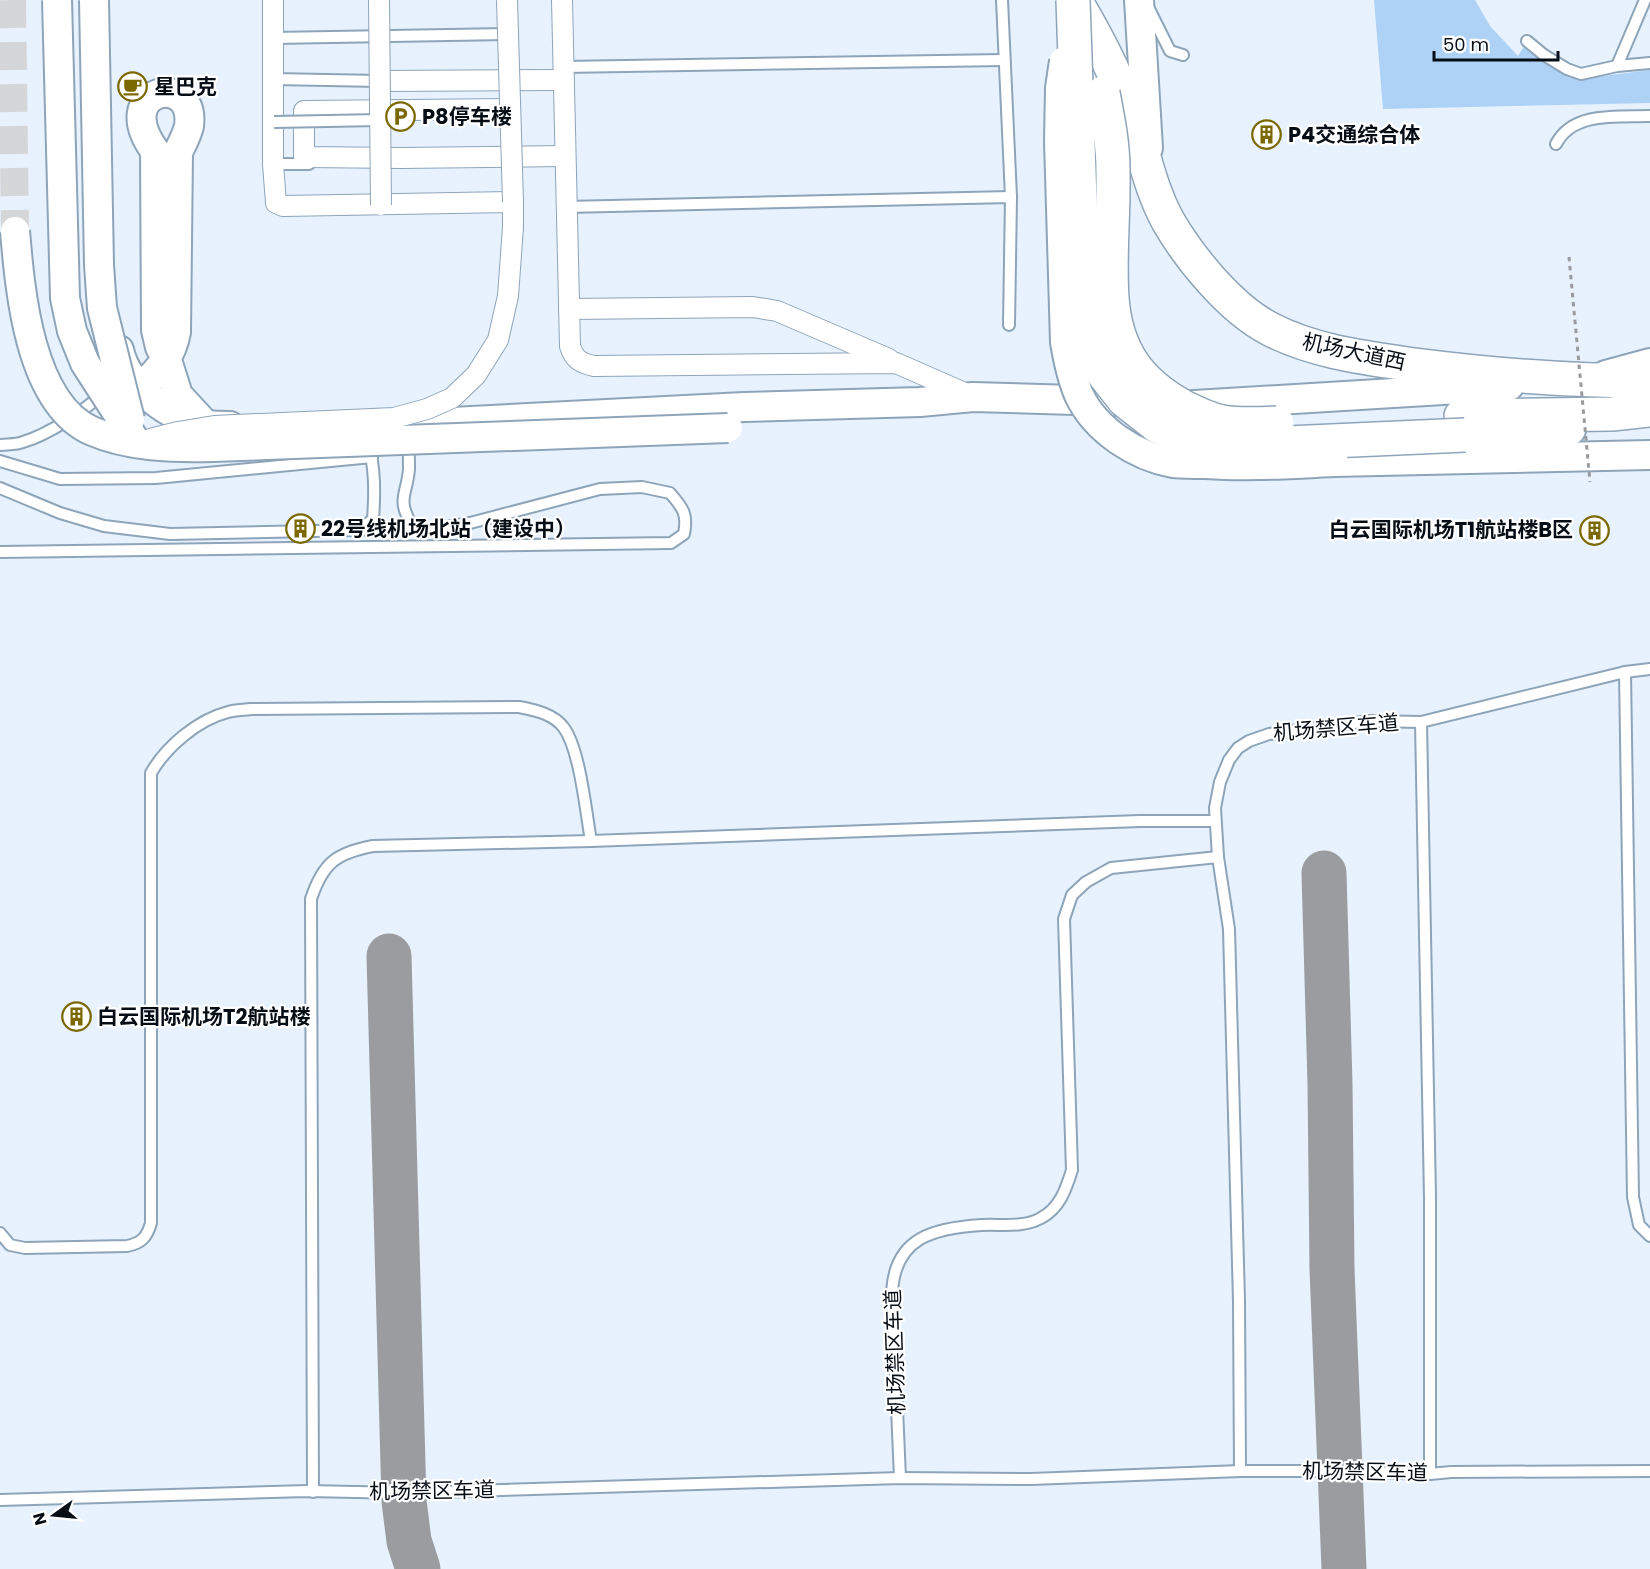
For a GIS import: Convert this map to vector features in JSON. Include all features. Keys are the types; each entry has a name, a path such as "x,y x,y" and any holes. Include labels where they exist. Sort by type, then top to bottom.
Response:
{"highway":[{"path":"1053,0 1076,33 1103,93 1111,132 1113,170 1112,299 1116,324 1126,354 1142,378 1163,396 1198,415 1222,422 1463,425"},
{"path":"1074,0 1083,288 1087,330 1102,372 1124,400 1157,426 1187,439 1221,446 1563,415 1650,410"},
{"name":"机场大道西","path":"1074,0 1097,37 1112,69 1132,117 1150,182 1168,220 1212,282 1268,328 1304,344 1388,361 1582,381 1650,381"}],"main road":[{"path":"57,0 64,298 72,331 85,363 135,442"},
{"path":"94,0 99,266 102,308 135,442"},
{"path":"102,0 107,264 112,319 122,363 140,389 168,410 205,424 273,429 364,427 744,407 920,402 973,397 1204,405"},
{"path":"1074,0 1060,88 1059,141 1065,342 1069,366 1080,397 1100,424 1120,441 1141,452 1173,463 1226,466 1650,455"},
{"path":"1139,0 1150,182"},
{"path":"140,389 167,360 176,332 178,152 185,137 188,120 183,102 174,93 161,92 149,98 142,110 141,126 146,139 155,151 156,330 160,347 167,360 178,395 205,424"},
{"path":"15,231 21,292 36,352 47,385 63,409 90,430 111,437 174,448 728,428 1204,405 1582,381 1650,363"},
{"path":"1463,425 1650,426"}],"street":[{"path":"273,0 273,164 276,203 279,205 381,205 513,202"},
{"path":"379,0 381,205"},
{"path":"135,442 214,426 394,418 428,409 452,398 476,375 498,340 508,296 513,202 507,0"},
{"path":"562,0 566,207 572,354 583,364 594,366 896,363"},
{"path":"380,81 476,79 563,73"},
{"path":"510,109 304,111 304,157 565,156"},
{"path":"569,309 753,307 777,311 973,397"}],"lane":[{"path":"1002,0 1011,197 1009,325"},
{"path":"1145,0 1170,51 1184,56"},
{"path":"1617,66 1645,0"},
{"path":"273,38 507,34"},
{"path":"1527,41 1551,60 1581,74 1617,66 1650,63"},
{"path":"563,73 1004,60"},
{"path":"273,79 380,81"},
{"path":"1556,144 1562,133 1585,120 1650,116"},
{"path":"274,122 380,120"},
{"path":"273,164 381,164 512,160"},
{"path":"566,207 1011,197"},
{"path":"0,445 22,443 91,404 112,386 122,363"},
{"path":"408,424 409,471 404,493 404,512 412,525"},
{"path":"360,530 373,519 375,486 372,458 364,427"},
{"path":"0,460 60,479 156,478 372,458"},
{"path":"0,488 60,513 104,526 170,534 360,530 412,525 432,529 470,523 600,489 642,487 670,493 683,509 686,522 684,534 671,543 0,552"},
{"name":"机场禁区车道","path":"900,1478 892,1275 903,1252 920,1239 946,1230 983,1225 1008,1226 1041,1218 1061,1200 1072,1170 1064,919 1072,895 1086,882 1111,868 1218,857 1215,808 1223,771 1238,748 1249,741 1269,734 1370,721 1421,722 1624,672 1650,669"},
{"path":"1624,672 1633,1197 1639,1225 1650,1236"},
{"path":"0,1233 10,1245 25,1248 127,1246 139,1243 148,1235 151,1223 151,773 159,758 172,744 203,723 227,712 251,709 519,708 541,711 564,726 575,750 591,842"},
{"path":"1421,722 1430,1198 1430,1474"},
{"path":"313,1492 311,899 318,877 332,861 354,849 374,846 591,842 1140,821 1215,821"},
{"path":"1218,857 1228,929 1239,1301 1240,1471"},
{"name":"机场禁区车道","path":"0,1500 313,1492 404,1493 900,1478 1031,1479 1240,1471 1430,1474 1650,1471"}],"path":[{"path":"1569,257 1590,483"}],"shaded area":[{"path":"0,0 1650,0 1650,1569 0,1569"},
{"path":"1374,0 1475,0 1490,26 1518,56 1527,41 1573,76 1587,78 1650,70 1650,103 1383,109"}],"taxiway":[{"path":"1324,873 1332,1269 1344,1569"},
{"path":"389,956 404,1501 409,1541 418,1569"}],"tunnel":[{"path":"12,0 15,231"}],"place":[{"name":"星巴克","path":"133,87"},
{"name":"P8停车楼","path":"401,117"},
{"name":"P4交通综合体","path":"1267,135"},
{"name":"22号线机场北站（建设中）","path":"300,529"},
{"name":"白云国际机场T1航站楼B区","path":"1594,530"},
{"name":"白云国际机场T2航站楼","path":"76,1017"}]}
